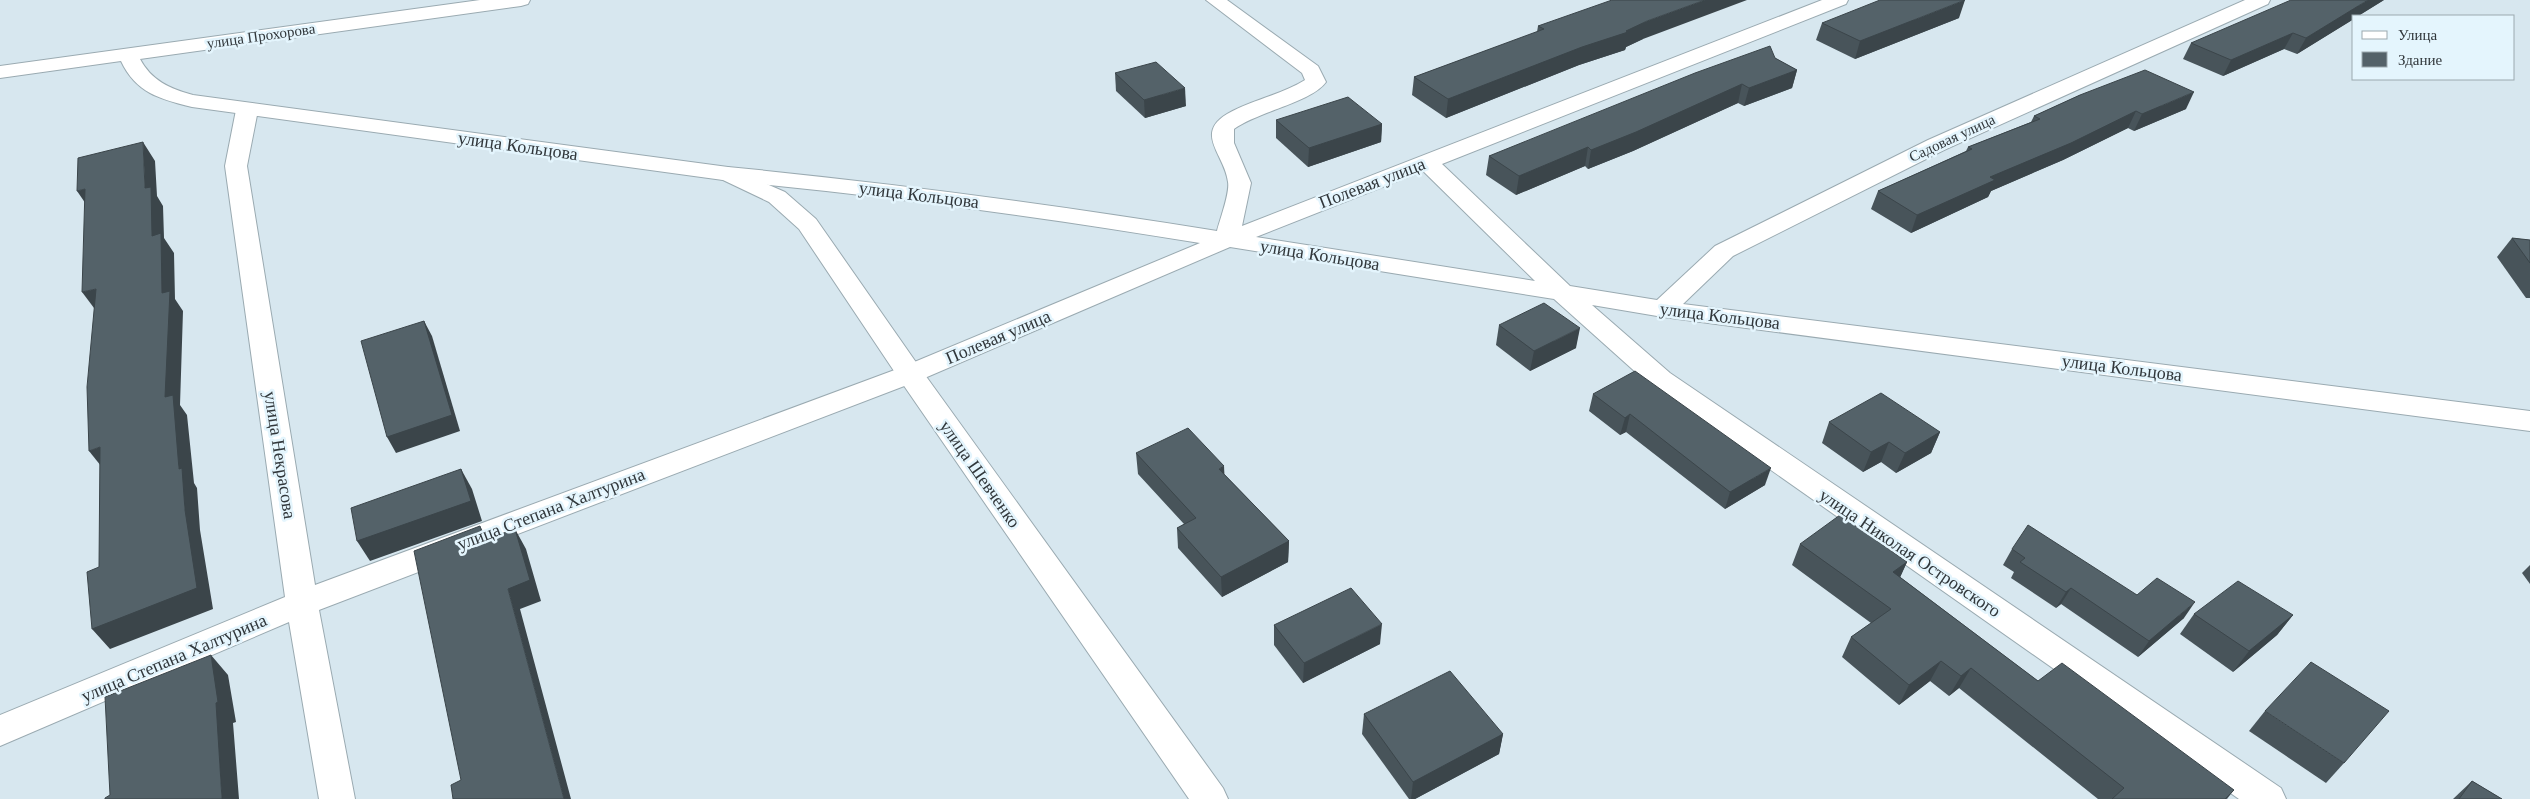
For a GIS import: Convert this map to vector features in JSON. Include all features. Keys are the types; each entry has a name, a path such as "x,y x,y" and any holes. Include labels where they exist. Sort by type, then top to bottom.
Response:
{"street":[{"name":"улица Прохорова","path":"0,72 521,0"},
{"path":"1215,0 1311,70 1316,82 1300,94 1236,116 1223,127 1223,143 1233,162 1240,184 1227,240"},
{"name":"Полевая улица","path":"910,374 1227,240 1838,0"},
{"name":"Садовая улица","path":"1662,309 1724,251 1936,145 2261,0"},
{"name":"улица Кольцова","path":"128,55 140,78 159,90 192,100 247,110 728,174 863,187 1045,211 1662,309 2530,421"},
{"name":"улица Некрасова","path":"247,110 236,166 302,603 337,799"},
{"name":"улица Николая Островского","path":"1427,162 1562,294 1660,379 2268,799"},
{"name":"улица Шевченко","path":"728,174 777,197 808,224 910,374 1210,799"},
{"name":"улица Степана Халтурина","path":"0,731 302,603 910,374"}],"building":[{"path":"1612,0 1705,0 1647,21 1626,31 1628,32 1582,47 1448,99 1414,77 1544,29 1538,26"},
{"path":"1880,0 1965,0 1860,41 1822,23"},
{"path":"2291,0 2368,0 2306,38 2293,33 2231,60 2191,43"},
{"path":"1770,46 1775,58 1797,70 1749,88 1742,84 1636,132 1591,150 1588,147 1519,176 1489,156 1695,73"},
{"path":"1156,62 1185,88 1144,100 1115,73"},
{"path":"2145,70 2194,92 2142,114 2136,111 2071,143 1990,177 1995,180 1917,215 1878,191 1972,149 1968,147 2040,119 2034,116 2080,95"},
{"path":"1348,97 1382,124 1309,148 1276,120"},
{"path":"143,142 145,188 151,187 152,236 161,233 162,293 170,291 165,397 173,395 179,469 182,468 185,510 197,588 92,629 87,572 99,567 100,447 89,451 87,387 96,289 82,292 85,189 77,191 78,158"},
{"path":"2512,238 2530,240 2530,263"},
{"path":"1544,303 1580,328 1534,351 1499,325"},
{"path":"424,321 452,415 387,437 361,341"},
{"path":"1635,371 1771,468 1730,492 1630,414 1625,418 1593,394"},
{"path":"1881,393 1940,432 1905,453 1889,442 1871,452 1829,422"},
{"path":"1188,428 1224,466 1219,469 1289,541 1221,577 1177,528 1196,518 1136,453"},
{"path":"461,469 471,501 357,541 351,508"},
{"path":"1840,515 1907,562 1893,572 2038,681 2062,663 2234,790 2225,799 2112,799 2124,788 1971,668 1961,676 1941,661 1909,685 1851,637 1891,609 1800,544"},
{"path":"2028,525 2137,595 2157,578 2195,602 2149,641 2071,588 2066,592 2020,562 2025,558 2012,549"},
{"path":"480,526 484,540 515,529 530,580 508,589 564,799 453,799 451,785 461,780 414,551"},
{"path":"2238,581 2293,615 2249,651 2194,614"},
{"path":"1351,588 1382,624 1304,663 1274,625"},
{"path":"211,655 218,702 216,703 222,799 105,799 110,795 105,697"},
{"path":"2311,662 2389,711 2344,763 2265,711"},
{"path":"1450,671 1503,734 1413,782 1364,714"},
{"path":"2472,781 2502,799 2459,799"}]}
